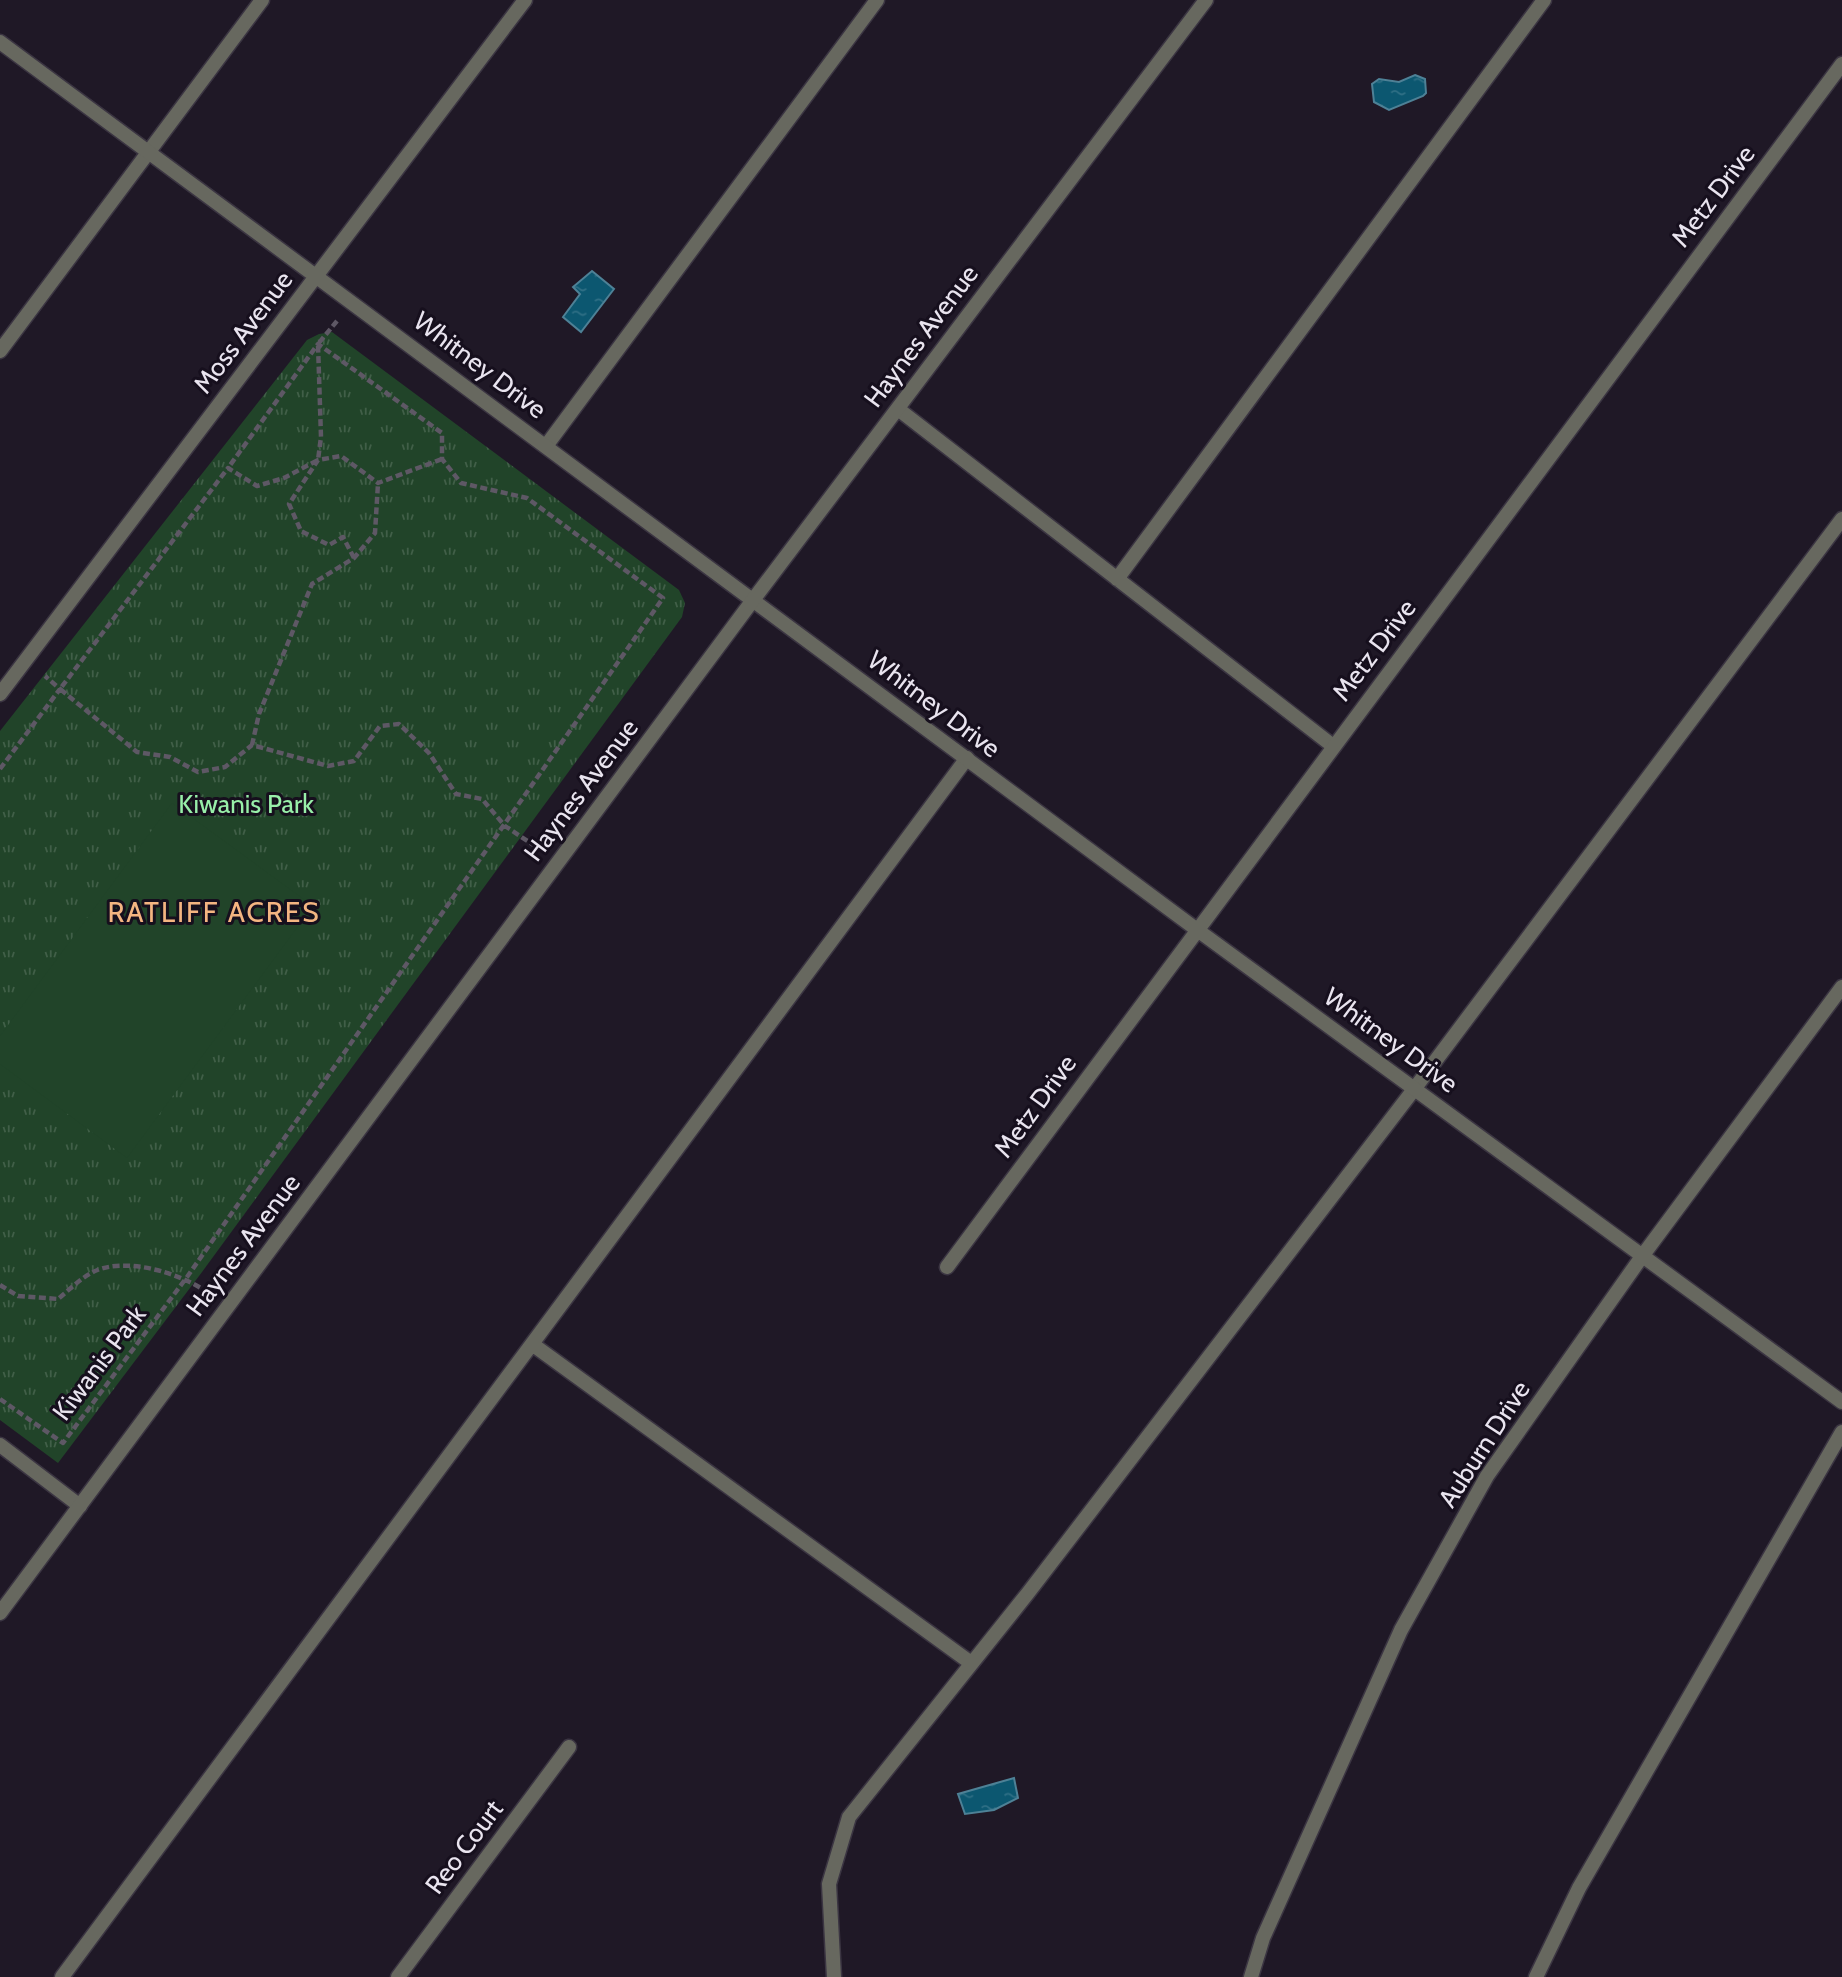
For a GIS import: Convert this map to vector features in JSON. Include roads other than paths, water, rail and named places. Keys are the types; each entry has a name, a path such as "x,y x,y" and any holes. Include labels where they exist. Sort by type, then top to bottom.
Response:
{"street":[{"path":"0,351 262,0"},
{"name":"Moss Avenue","path":"0,694 524,0"},
{"path":"546,446 877,0"},
{"name":"Haynes Avenue","path":"0,1613 753,600 1206,0"},
{"path":"1117,579 1544,0"},
{"name":"Whitney Drive","path":"0,42 1196,929 1842,1402"},
{"name":"Metz Drive","path":"947,1267 1196,929 1842,65"},
{"path":"898,409 1333,746"},
{"path":"834,1977 829,1884 849,1817 1415,1088 1842,519"},
{"path":"62,1977 967,758"},
{"name":"Auburn Drive","path":"1251,1977 1264,1938 1401,1630 1488,1476 1643,1255 1842,987"},
{"path":"532,1344 971,1663"},
{"path":"1536,1977 1579,1888 1842,1432"},
{"path":"0,1444 80,1506"},
{"name":"Reo Court","path":"398,1977 569,1747"}],"water":[{"path":"1415,75 1425,79 1426,93 1423,96 1389,110 1374,102 1372,84 1379,79 1399,82"},
{"path":"592,271 614,289 581,332 563,317 580,294 573,287"},
{"path":"1014,1778 1018,1798 994,1810 965,1814 958,1794"}],"district":[{"name":"RATLIFF ACRES","path":"214,912"}],"park label":[{"name":"Kiwanis Park","path":"246,804"}]}
